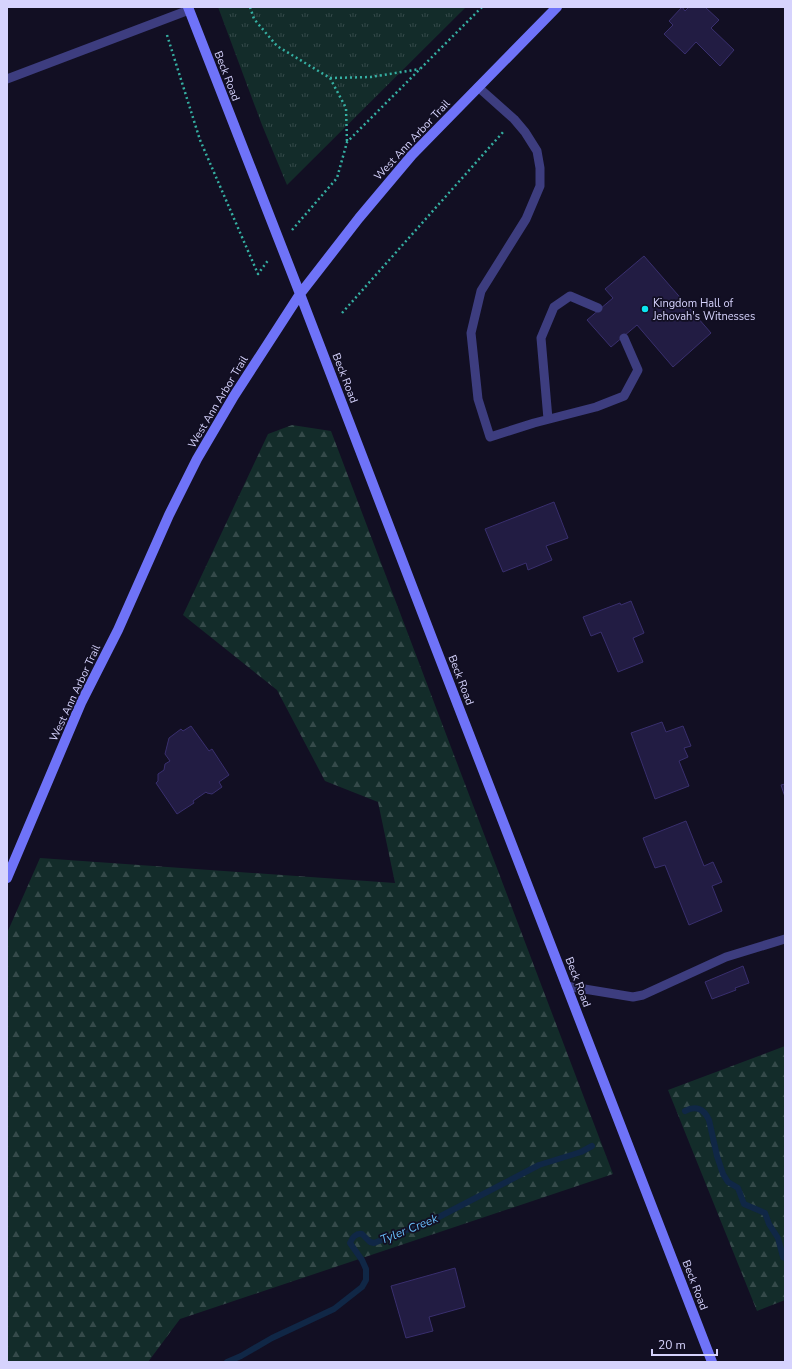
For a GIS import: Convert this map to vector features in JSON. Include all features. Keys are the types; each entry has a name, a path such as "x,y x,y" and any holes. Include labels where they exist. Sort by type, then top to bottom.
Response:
{"main road":[{"name":"West Ann Arbor Trail","path":"7,878 81,703 118,630 169,515 198,459 234,396 300,294 358,218 407,160 557,7"},
{"name":"Beck Road","path":"188,8 300,294 712,1362"}],"lane":[{"path":"7,79 188,8"},
{"path":"478,87 514,119 537,151 540,168 540,186 526,219 480,291 471,333 478,399 490,437 548,419 596,407 624,396 638,370 624,338"},
{"path":"548,419 541,338 554,307 570,296 598,308"},
{"path":"566,986 633,997 643,995 726,957 785,939"}],"path":[{"path":"161,19 171,45 200,140 258,274 280,244 337,178 347,142 346,108 330,78 277,46 254,19 250,7"},
{"path":"347,142 482,7"},
{"path":"330,78 371,76 421,68"},
{"path":"342,313 514,119"}],"green space":[{"path":"218,7 466,7 287,185 262,125"},
{"path":"292,425 331,431 613,1174 180,1319 148,1362 7,1362 7,933 40,858 395,883 378,802 325,781 277,690 183,615 268,434"},
{"path":"785,1046 785,1300 757,1311 668,1090"}],"building":[{"path":"682,7 685,11 689,7 705,7 719,20 711,28 734,50 720,66 696,42 685,54 664,34 673,25 669,21"},
{"name":"Kingdom Hall of Jehovah's Witnesses","path":"644,256 711,333 673,367 637,325 611,347 587,320 613,298 605,289"},
{"path":"554,502 568,538 546,546 552,560 528,570 526,563 503,572 485,529"},
{"path":"631,601 644,633 633,638 643,662 618,672 601,632 591,636 583,617 620,603 621,605"},
{"path":"662,722 666,732 683,726 691,746 684,748 688,757 679,761 689,786 655,799 631,733"},
{"path":"191,726 209,751 212,749 229,775 219,782 222,787 212,794 206,792 193,801 194,803 177,814 156,783 158,781 158,774 164,770 165,764 170,761 165,754 169,738 181,729 183,731"},
{"path":"785,784 785,797 781,785"},
{"path":"686,821 704,866 713,862 722,882 712,886 722,911 689,925 665,865 655,868 643,838"},
{"path":"743,966 749,983 735,988 736,990 712,999 705,982"},
{"path":"455,1268 465,1307 429,1317 433,1331 406,1338 391,1286"}],"waterway":[{"name":"Tyler Creek","path":"685,1111 696,1108 705,1113 709,1120 717,1156 723,1174 728,1182 738,1188 744,1204 765,1213 769,1224 778,1238 783,1257 785,1258"},
{"name":"Tyler Creek","path":"227,1362 241,1356 272,1338 334,1309 362,1287 366,1280 366,1269 362,1260 350,1243 356,1235 362,1234 370,1242 374,1243 437,1218 539,1165 581,1152 592,1146"}],"place":[{"name":"Kingdom Hall of Jehovah's Witnesses","path":"645,309"}]}
